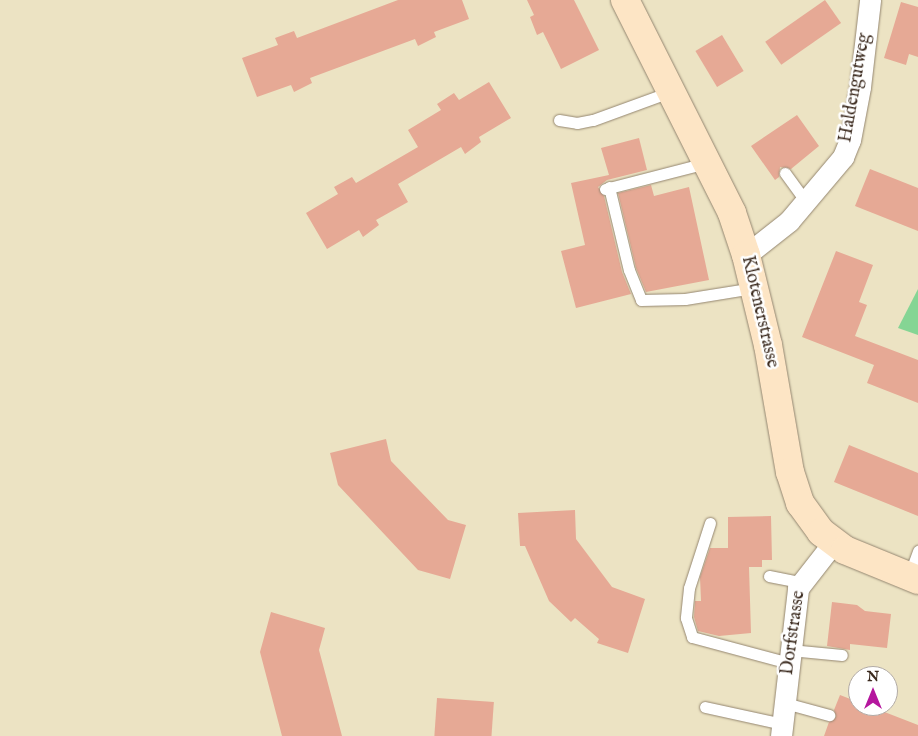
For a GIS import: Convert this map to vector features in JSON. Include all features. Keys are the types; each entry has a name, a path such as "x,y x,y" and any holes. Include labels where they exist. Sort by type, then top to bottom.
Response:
{"street":[{"name":"Klotenerstrasse","path":"625,0 732,213 746,255 754,288 796,495 811,520 834,542 915,569"},
{"name":"Haldengutweg","path":"746,255 779,230 806,202 843,157 850,140 870,0"},
{"name":"Dorfstrasse","path":"781,730 801,582 834,542"}],"lane":[{"path":"559,120 577,123 593,120 670,92"},
{"path":"706,163 607,188 629,270 641,300 685,299 754,288"},
{"path":"785,173 806,202"},
{"path":"710,523 689,588 686,618 692,637 790,656 842,655"},
{"path":"769,576 801,582"},
{"path":"784,703 829,715"},
{"path":"705,707 781,730"}],"green space":[{"path":"918,289 918,335 898,328"}],"building":[{"path":"398,0 462,0 469,19 434,32 436,37 418,46 415,39 310,78 312,83 294,92 291,85 257,97 242,58 278,45 275,38 294,31 297,38"},
{"path":"527,0 574,0 599,50 561,69 543,32 537,35 530,17 534,15"},
{"path":"825,0 841,23 781,65 765,42"},
{"path":"901,2 918,7 918,57 909,54 906,65 884,58"},
{"path":"722,35 744,71 717,87 695,51"},
{"path":"489,82 511,118 479,137 481,142 465,154 461,147 398,184 408,202 376,220 379,225 363,237 359,230 327,249 306,213 338,194 334,187 352,177 356,183 418,147 408,130 441,110 437,104 454,93 459,100"},
{"path":"797,115 819,146 791,169 780,167 779,177 775,180 751,146"},
{"path":"639,138 647,170 607,180 598,187 604,196 622,272 631,294 576,308 561,251 585,245 571,183 609,175 601,148"},
{"path":"870,169 918,188 918,231 855,206"},
{"path":"651,185 654,196 689,187 709,280 646,292 636,268 618,193"},
{"path":"836,251 873,265 859,302 867,305 855,336 918,360 918,403 867,383 874,365 802,337"},
{"path":"386,439 391,461 448,520 466,525 450,579 418,570 338,485 330,453"},
{"path":"849,445 918,473 918,516 834,482"},
{"path":"575,510 576,539 612,587 645,599 628,653 597,643 599,639 575,618 571,622 549,601 525,546 520,546 518,513"},
{"path":"771,516 772,560 762,560 762,567 749,567 751,633 719,636 698,631 694,617 695,601 701,601 700,577 710,548 728,548 728,517"},
{"path":"832,602 857,605 865,611 891,614 887,648 850,644 850,650 827,646"},
{"path":"271,612 325,628 319,650 342,736 282,736 260,652"},
{"path":"840,695 848,698 848,716 895,716 918,725 918,736 824,736 829,722 836,717 834,710"},
{"path":"437,698 494,702 491,736 434,736"}]}
